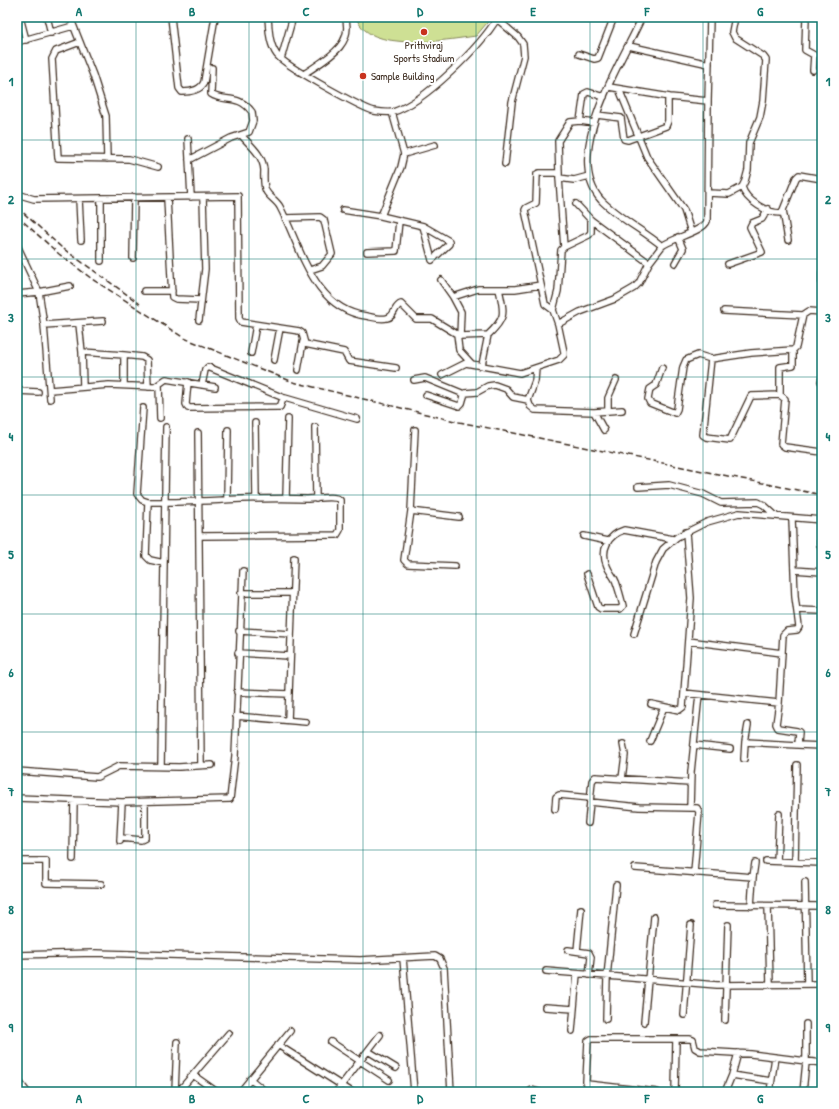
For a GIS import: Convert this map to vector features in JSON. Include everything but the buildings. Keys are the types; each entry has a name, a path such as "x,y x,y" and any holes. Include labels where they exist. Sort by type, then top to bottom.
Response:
{"street":[{"path":"20,17 26,40"},
{"path":"46,17 51,33"},
{"path":"70,17 93,75 106,116 106,159"},
{"path":"171,17 179,88 182,92 199,89 204,82 215,17"},
{"path":"268,17 272,45 281,60 366,108 374,111 392,112 418,98 448,74 470,53 498,18 518,37 523,44 524,56 512,102 505,164"},
{"path":"281,60 294,17"},
{"path":"304,74 331,56 342,44 347,33 345,17"},
{"path":"579,54 594,59 598,58 614,18 599,17"},
{"path":"558,324 580,312 615,299 629,291 639,283 649,263 662,246 706,224 708,215 710,17"},
{"path":"708,193 729,194 742,187 747,177 751,138 760,117 763,101 766,63 763,56 735,38 732,32 735,17"},
{"path":"806,17 805,50 814,55 813,70"},
{"path":"640,18 604,97 594,123 587,153 589,176 597,194 607,205 662,246"},
{"path":"17,42 73,26"},
{"path":"80,42 56,51 52,59 56,156 60,159 134,160 158,167"},
{"path":"628,46 709,64"},
{"path":"189,160 232,138 247,134 253,121 252,112 244,104 234,99 216,97 211,94 212,68"},
{"path":"609,87 668,97 708,101"},
{"path":"619,89 651,164 684,210 691,232"},
{"path":"580,121 585,92 604,97"},
{"path":"597,115 620,118 626,140 664,128 668,124 668,97"},
{"path":"381,216 401,167 404,154 392,112"},
{"path":"564,247 558,141 570,122 580,121 594,123"},
{"path":"241,135 260,157 264,167 265,189 278,203 310,270 327,298 346,310 360,315 386,319 392,315 397,306 400,304 416,319 432,319 459,335 488,335"},
{"path":"188,139 190,197"},
{"path":"404,154 435,145"},
{"path":"442,375 461,364 472,363 520,372 559,360 564,355 558,324 553,310 545,304 525,208 536,203 536,177 538,173 574,180 589,176"},
{"path":"788,240 783,213 797,176 822,179"},
{"path":"742,187 744,194 749,200 777,213 783,213"},
{"path":"17,194 34,199 238,196 239,321 243,323 301,331 303,342 298,370"},
{"path":"133,258 134,197"},
{"path":"199,320 205,265 203,197"},
{"path":"101,198 101,261"},
{"path":"167,198 172,297 176,299 201,300"},
{"path":"79,199 81,240"},
{"path":"576,204 590,220 649,263"},
{"path":"728,264 762,252 750,227 752,223 762,219 768,209"},
{"path":"343,210 381,216 423,226 450,242 432,260 423,226"},
{"path":"285,218 320,217 324,220 332,254 322,266 310,270"},
{"path":"367,252 396,252 399,220"},
{"path":"553,310 558,291 560,252 564,247 590,235 590,220"},
{"path":"676,263 683,249 678,237"},
{"path":"17,245 39,292 44,325 50,398"},
{"path":"822,273 822,284"},
{"path":"441,280 461,312 459,350 472,363"},
{"path":"453,298 478,289 515,289 541,285"},
{"path":"17,294 39,292 70,286"},
{"path":"482,365 488,335 498,326 503,317 503,308 499,289"},
{"path":"144,291 172,291"},
{"path":"724,311 803,315 809,311 822,312"},
{"path":"780,395 780,367 793,365 793,350 796,347 803,315"},
{"path":"44,325 103,322"},
{"path":"79,324 82,352 83,387"},
{"path":"251,353 256,325"},
{"path":"274,360 280,328"},
{"path":"303,342 305,344 344,352 349,360 396,368"},
{"path":"662,368 656,385 650,389 648,401 674,413 677,409 683,367 686,360 698,355 711,359 751,353 793,350"},
{"path":"82,352 142,357 148,360 148,387"},
{"path":"124,355 124,386"},
{"path":"711,359 704,436 726,441 730,440 751,396 780,395 785,399 781,444 785,447 822,452"},
{"path":"202,385 205,370 208,367 284,398 357,419"},
{"path":"536,368 535,381 528,400 530,406 534,410 594,412 622,410"},
{"path":"414,380 425,378 464,394 477,392 494,385 506,389 513,397 528,400"},
{"path":"50,390 83,387 148,387 159,385 164,379 215,387"},
{"path":"608,411 608,398 616,380"},
{"path":"188,382 186,404 188,408 280,407 284,398"},
{"path":"159,385 160,418"},
{"path":"17,391 38,392"},
{"path":"426,395 459,406 462,403 464,394"},
{"path":"143,408 136,491 142,500 148,502 286,498 336,498 340,500 340,530 337,535 200,536"},
{"path":"594,412 604,430"},
{"path":"286,498 288,419"},
{"path":"255,423 256,499"},
{"path":"161,766 166,427"},
{"path":"315,427 316,499"},
{"path":"227,499 228,430"},
{"path":"415,430 412,511 404,560 406,563 455,566"},
{"path":"198,433 201,765"},
{"path":"638,487 669,485 703,494 721,503 758,502 764,505 776,516"},
{"path":"148,502 146,556 150,560 164,563"},
{"path":"412,511 459,517"},
{"path":"634,634 656,562 664,549 673,539 707,522 740,513 822,520 820,545 822,548"},
{"path":"792,518 798,629 784,633 776,726 780,729 799,732 798,745"},
{"path":"587,574 596,605 599,608 622,608 617,585 604,558 604,549 607,541 624,530 673,539"},
{"path":"651,704 679,710 682,708 691,584 686,532"},
{"path":"584,536 607,541"},
{"path":"288,720 294,558"},
{"path":"794,570 822,572"},
{"path":"17,798 122,802 230,799 235,756 238,654 243,571"},
{"path":"241,593 293,593"},
{"path":"797,610 822,611"},
{"path":"239,631 291,634"},
{"path":"688,641 782,653"},
{"path":"238,654 290,656"},
{"path":"237,692 289,694"},
{"path":"684,693 779,703"},
{"path":"690,808 690,783 699,695"},
{"path":"650,740 664,707"},
{"path":"236,716 306,722"},
{"path":"744,759 748,725"},
{"path":"745,742 822,746"},
{"path":"622,779 625,755 623,744"},
{"path":"694,745 730,749"},
{"path":"17,771 97,777 115,766 212,765"},
{"path":"795,862 797,765"},
{"path":"588,823 594,778 690,783"},
{"path":"555,809 556,797 558,795 639,807 697,808 699,812 694,873"},
{"path":"73,859 74,800"},
{"path":"122,802 121,840 141,840 145,838 145,802"},
{"path":"777,861 779,814"},
{"path":"17,860 46,861 46,883 101,884"},
{"path":"766,861 822,863"},
{"path":"751,906 755,863"},
{"path":"635,868 753,877"},
{"path":"805,882 808,984"},
{"path":"606,1019 607,977 616,885"},
{"path":"715,905 822,906"},
{"path":"768,906 770,985"},
{"path":"577,951 581,909"},
{"path":"644,1022 654,917"},
{"path":"684,1015 691,925"},
{"path":"725,1020 728,985 728,925"},
{"path":"568,950 587,951 591,955 589,975"},
{"path":"17,955 94,953 360,960 436,956 442,962 451,1092"},
{"path":"403,958 414,1092"},
{"path":"546,971 607,977 728,985 822,984"},
{"path":"572,1031 577,974"},
{"path":"545,1007 574,1009"},
{"path":"803,1092 806,1062 806,1024"},
{"path":"240,1092 290,1031"},
{"path":"177,1092 228,1033"},
{"path":"336,1092 380,1035"},
{"path":"657,1092 587,1084 588,1041 591,1039 693,1040 696,1048 700,1051 738,1053 822,1063"},
{"path":"675,1092 676,1039"},
{"path":"176,1042 177,1092"},
{"path":"331,1042 389,1080"},
{"path":"278,1045 352,1092"},
{"path":"368,1051 396,1068"},
{"path":"725,1092 732,1075 738,1053"},
{"path":"770,1092 775,1057"},
{"path":"193,1074 216,1092"},
{"path":"732,1075 771,1081"},
{"path":"17,1079 27,1092"},
{"path":"250,1079 266,1092"},
{"path":"529,1092 532,1090 539,1092"}],"green space":[{"name":"Prithviraj Sports Stadium","path":"356,17 492,17 476,36 428,42 409,42 375,36 363,29"}],"railway":[{"path":"17,207 61,247 140,304"},
{"path":"17,216 59,254 92,279 184,338 293,382 459,422 822,495"}],"place":[{"name":"Prithviraj Sports Stadium","path":"424,32"},
{"name":"Sample Building","path":"363,76"}]}
